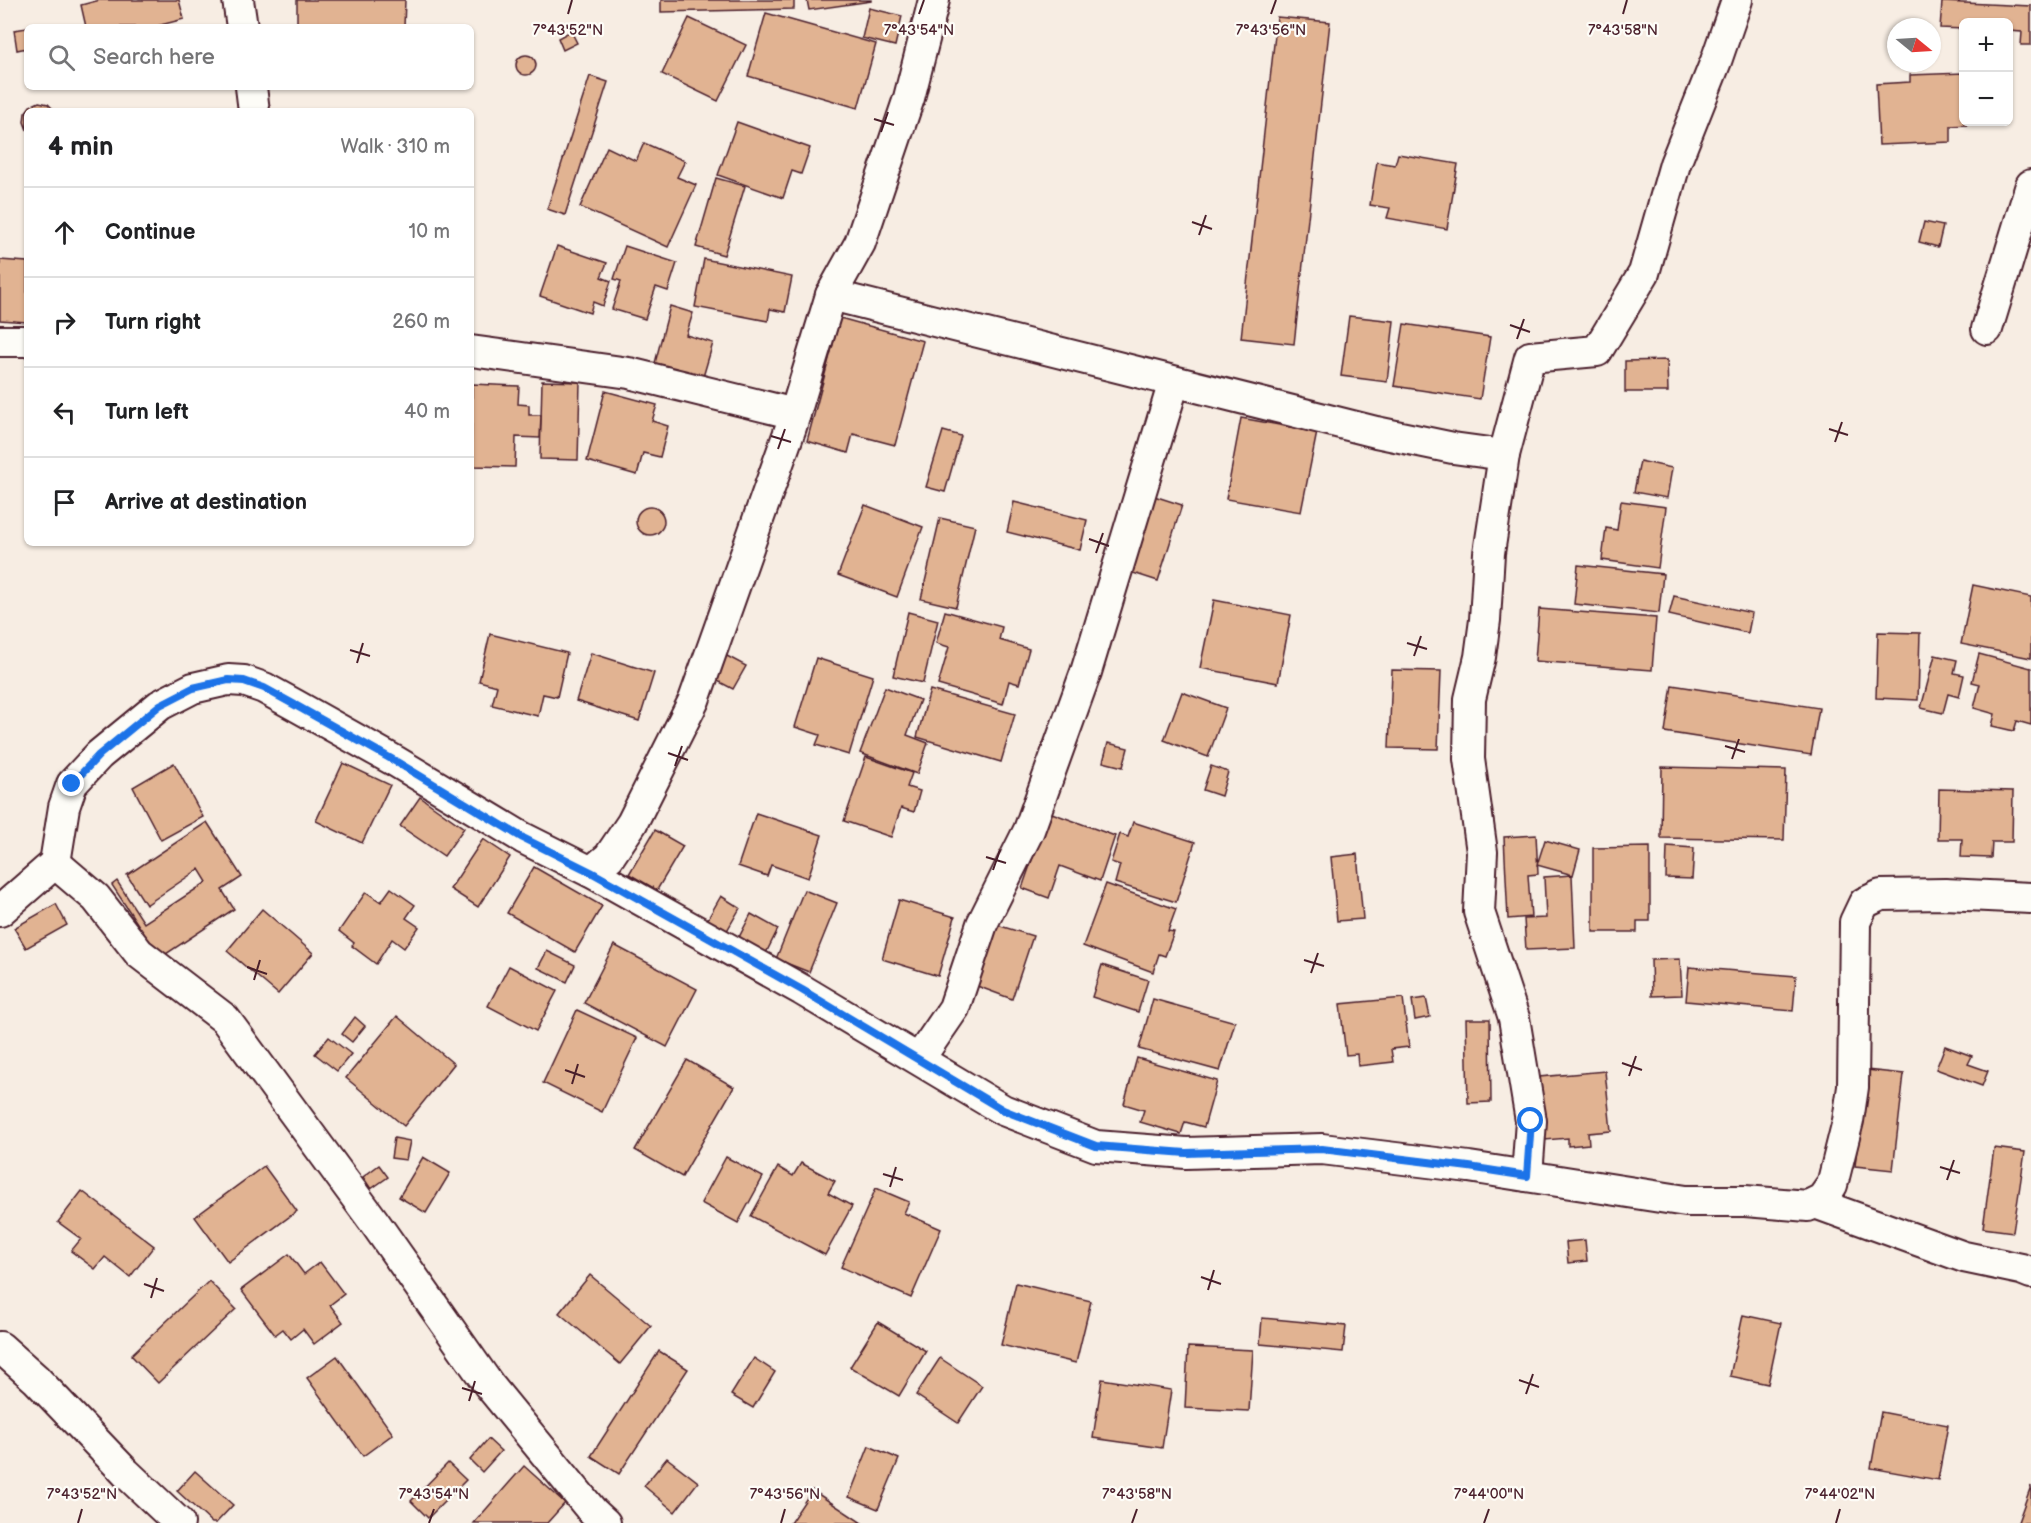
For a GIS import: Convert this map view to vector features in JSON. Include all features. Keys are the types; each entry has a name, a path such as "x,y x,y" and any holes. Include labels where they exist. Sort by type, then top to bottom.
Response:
{"street":[{"path":"238,0 242,24"},
{"path":"591,872 609,857 632,823 694,700 738,582 795,414 831,295 860,243 909,98 934,0"},
{"path":"1527,1176 1531,1121 1514,1018 1479,912 1482,852 1469,759 1470,699 1480,657 1489,553 1504,455 1530,357 1597,351 1644,273 1675,164 1716,61 1737,0"},
{"path":"251,90 254,108"},
{"path":"1987,329 2031,185"},
{"path":"831,295 1376,432 1453,448 1504,455"},
{"path":"0,341 24,341"},
{"path":"474,351 629,373 795,414"},
{"path":"920,1059 954,1008 982,924 1029,830 1086,672 1174,381"},
{"path":"0,911 55,863 64,807 72,784 99,755 160,705 193,688 228,680 244,681 264,688 395,761 523,838 591,872 802,990 1003,1110 1096,1146 1186,1153 1322,1149 1469,1167 1686,1200 1745,1201 1808,1206 1822,1199 1832,1185 1848,1121 1853,1087 1855,922 1864,903 1881,895 1945,894 2031,897"},
{"path":"55,863 96,898 139,953 225,1019 375,1223 489,1385 592,1512 605,1523"},
{"path":"1815,1203 1964,1257 2031,1273"},
{"path":"0,1347 36,1379 126,1473 179,1523"}],"building":[{"path":"100,0 179,0 184,19 165,24 85,24 81,5"},
{"path":"297,0 405,0 404,24 297,24"},
{"path":"661,0 794,0 794,9 661,12"},
{"path":"807,0 871,0 871,1 809,10"},
{"path":"1942,2 2031,6 2031,45 2021,45 2022,32 2013,31 2013,18 1959,18 1959,29 1941,28"},
{"path":"869,8 902,16 895,46 862,38"},
{"path":"766,13 876,44 858,108 748,76"},
{"path":"1277,17 1330,22 1294,344 1241,338"},
{"path":"689,18 746,45 718,101 662,74"},
{"path":"24,28 24,49 17,50 14,30"},
{"path":"571,31 577,43 563,50 558,38"},
{"path":"522,55 530,55 536,61 536,69 530,75 522,75 516,69 516,61"},
{"path":"1959,73 1959,126 1951,126 1951,142 1879,145 1876,84 1910,82 1910,75"},
{"path":"590,76 608,82 565,215 547,209"},
{"path":"39,102 48,104 52,108 29,108"},
{"path":"737,122 810,148 801,174 792,171 783,198 718,175"},
{"path":"644,143 685,161 677,177 696,185 668,247 580,207 607,147 636,161"},
{"path":"1398,154 1458,164 1447,229 1387,218 1390,208 1370,205 1377,162 1395,165"},
{"path":"716,178 745,186 724,255 696,247"},
{"path":"1924,222 1943,226 1938,247 1919,242"},
{"path":"557,246 607,263 601,277 611,281 603,306 593,302 590,313 540,296"},
{"path":"625,246 677,263 668,291 656,287 645,319 612,309 621,281 614,279"},
{"path":"704,259 792,277 785,312 770,309 768,321 695,307"},
{"path":"0,260 24,262 24,322 0,320"},
{"path":"670,306 693,313 686,335 713,343 703,377 655,363"},
{"path":"1349,316 1394,321 1387,382 1341,376"},
{"path":"840,318 923,341 895,445 853,434 848,453 807,441"},
{"path":"1404,324 1490,337 1480,399 1394,386"},
{"path":"1667,360 1668,392 1625,392 1625,361"},
{"path":"542,381 580,382 578,460 540,459"},
{"path":"474,384 519,386 518,404 529,405 529,415 541,415 540,438 516,437 515,467 474,466"},
{"path":"605,391 657,405 652,421 668,426 660,457 643,453 637,475 587,461"},
{"path":"1241,418 1317,432 1301,512 1226,499"},
{"path":"943,431 961,436 945,492 926,487"},
{"path":"1640,461 1672,468 1667,498 1634,492"},
{"path":"1151,495 1182,505 1158,581 1127,571"},
{"path":"1621,501 1666,507 1658,568 1602,560 1606,528 1617,530"},
{"path":"1014,502 1087,520 1080,550 1007,532"},
{"path":"865,505 923,527 897,597 838,575"},
{"path":"650,507 660,511 664,521 660,531 650,535 640,531 636,521 640,511"},
{"path":"940,518 975,526 956,607 921,599"},
{"path":"1578,565 1663,574 1659,613 1574,604"},
{"path":"1973,585 2031,597 2031,658 1961,644"},
{"path":"1674,596 1752,613 1748,633 1669,615"},
{"path":"1214,600 1291,615 1278,683 1200,668"},
{"path":"1539,609 1656,618 1652,670 1535,661"},
{"path":"945,611 1002,627 999,640 1029,649 1019,684 1009,681 1003,704 938,685 949,647 936,643"},
{"path":"908,612 938,620 923,683 893,676"},
{"path":"1878,632 1920,633 1918,700 1876,698"},
{"path":"490,634 567,653 557,697 543,694 538,716 492,705 497,686 479,681"},
{"path":"591,653 654,673 639,721 576,701"},
{"path":"1979,654 2031,668 2031,725 2017,721 2014,731 1992,726 1995,714 1974,708 1980,684 1972,682"},
{"path":"725,655 746,666 733,689 712,678"},
{"path":"1935,655 1957,660 1954,673 1964,675 1959,697 1948,694 1943,713 1921,708"},
{"path":"816,658 873,676 849,755 816,745 820,735 795,727"},
{"path":"1392,670 1441,671 1438,749 1389,748"},
{"path":"1672,685 1819,708 1811,755 1665,732"},
{"path":"885,687 920,700 907,735 928,743 917,774 860,753"},
{"path":"930,690 1015,714 1001,762 917,737"},
{"path":"1182,692 1226,708 1208,757 1164,740"},
{"path":"1108,743 1128,748 1123,767 1103,762"},
{"path":"866,757 912,773 907,787 920,791 914,812 901,808 891,837 844,821"},
{"path":"174,763 203,817 161,840 133,787"},
{"path":"343,763 390,785 362,843 316,821"},
{"path":"1211,766 1228,772 1221,796 1203,790"},
{"path":"1662,767 1786,770 1784,840 1661,838"},
{"path":"1939,789 2013,791 2012,842 1992,842 1991,858 1961,857 1962,839 1938,839"},
{"path":"420,797 464,828 444,856 400,826"},
{"path":"1049,812 1115,836 1100,881 1060,866 1049,898 1022,888"},
{"path":"756,813 822,835 808,878 771,865 767,876 738,866"},
{"path":"207,822 242,877 222,890 234,909 160,958 112,885 117,881 144,923 207,882 199,869 146,905 127,875"},
{"path":"1133,822 1195,842 1176,902 1115,883 1120,865 1111,862 1120,834 1128,837"},
{"path":"655,830 683,846 657,890 629,874"},
{"path":"1536,835 1538,874 1528,875 1531,917 1508,919 1504,837"},
{"path":"483,839 510,857 478,907 450,889"},
{"path":"1545,840 1580,850 1573,875 1537,865"},
{"path":"1667,846 1694,848 1692,879 1666,878"},
{"path":"1650,847 1650,921 1637,921 1637,932 1593,932 1593,848"},
{"path":"1357,854 1363,919 1337,921 1331,857"},
{"path":"534,867 602,906 575,952 507,913"},
{"path":"1572,875 1575,948 1526,950 1524,919 1546,918 1544,877"},
{"path":"1106,884 1176,909 1168,931 1174,932 1165,956 1159,954 1153,972 1083,946"},
{"path":"391,888 415,905 406,918 419,927 404,948 392,939 376,964 352,946 354,943 339,931 366,892 381,902"},
{"path":"804,890 837,903 809,972 776,959"},
{"path":"721,896 740,908 725,934 706,922"},
{"path":"899,900 955,917 938,976 882,959"},
{"path":"56,904 67,925 26,948 14,928"},
{"path":"262,909 313,953 278,994 227,951"},
{"path":"751,914 778,929 763,959 735,945"},
{"path":"997,925 1033,936 1012,999 977,986"},
{"path":"614,945 697,989 667,1047 584,1003"},
{"path":"547,951 575,965 567,982 538,968"},
{"path":"1680,959 1682,995 1652,996 1651,960"},
{"path":"1102,965 1148,980 1138,1012 1092,997"},
{"path":"509,966 557,991 536,1031 488,1006"},
{"path":"1689,967 1796,976 1793,1011 1686,1001"},
{"path":"1403,998 1409,1047 1391,1049 1393,1062 1358,1066 1357,1054 1346,1055 1340,1004"},
{"path":"1426,998 1430,1017 1415,1020 1412,1000"},
{"path":"1153,999 1235,1022 1220,1071 1139,1049"},
{"path":"577,1010 637,1038 602,1112 543,1083"},
{"path":"397,1016 454,1064 404,1126 346,1078"},
{"path":"355,1017 365,1026 352,1042 342,1034"},
{"path":"1466,1019 1490,1019 1491,1102 1468,1103"},
{"path":"329,1037 351,1054 337,1071 315,1054"},
{"path":"1945,1046 1972,1056 1968,1064 1988,1071 1982,1086 1936,1069"},
{"path":"1137,1058 1217,1081 1204,1127 1185,1122 1181,1134 1140,1122 1144,1110 1124,1104"},
{"path":"687,1060 734,1087 682,1177 635,1150"},
{"path":"1866,1070 1904,1074 1893,1170 1855,1166"},
{"path":"1605,1071 1611,1131 1588,1133 1589,1144 1568,1146 1568,1138 1545,1140 1539,1077"},
{"path":"394,1138 410,1141 406,1160 391,1158"},
{"path":"1994,1148 2025,1152 2013,1232 1983,1228"},
{"path":"423,1157 450,1173 426,1213 399,1197"},
{"path":"726,1157 763,1177 738,1223 701,1203"},
{"path":"801,1163 835,1181 828,1193 852,1206 825,1255 751,1216 778,1167 793,1176"},
{"path":"379,1165 388,1177 371,1189 363,1177"},
{"path":"264,1166 297,1211 228,1262 195,1217"},
{"path":"876,1188 909,1202 904,1213 941,1229 911,1298 841,1267"},
{"path":"82,1191 154,1246 130,1277 105,1257 95,1269 71,1251 81,1239 58,1222"},
{"path":"1585,1240 1587,1261 1568,1263 1566,1242"},
{"path":"289,1254 304,1274 320,1262 344,1294 330,1305 343,1322 314,1344 303,1329 291,1339 283,1329 275,1335 241,1290"},
{"path":"590,1275 651,1326 620,1364 559,1313"},
{"path":"209,1281 236,1309 158,1383 131,1355"},
{"path":"1016,1283 1091,1301 1076,1363 1001,1345"},
{"path":"1743,1315 1781,1323 1768,1384 1730,1376"},
{"path":"1262,1318 1346,1326 1343,1352 1260,1344"},
{"path":"878,1322 926,1351 899,1396 850,1367"},
{"path":"1188,1347 1253,1350 1249,1411 1185,1408"},
{"path":"659,1351 688,1369 619,1474 591,1456"},
{"path":"337,1356 393,1434 363,1456 307,1378"},
{"path":"754,1358 775,1372 753,1408 731,1395"},
{"path":"940,1358 982,1386 958,1423 916,1395"},
{"path":"1102,1379 1171,1390 1162,1448 1093,1438"},
{"path":"1881,1412 1948,1425 1938,1480 1871,1468"},
{"path":"488,1439 501,1451 482,1472 470,1460"},
{"path":"869,1446 899,1459 878,1509 849,1497"},
{"path":"667,1458 698,1482 675,1512 644,1486"},
{"path":"448,1463 466,1480 428,1518 411,1501"},
{"path":"524,1466 565,1503 547,1523 474,1523"},
{"path":"195,1471 233,1505 216,1523 212,1523 177,1491"},
{"path":"2031,1486 2031,1523 2020,1523 2018,1522"},
{"path":"812,1490 862,1523 790,1523"}],"route":[{"path":"72,784 99,755 160,705 193,688 213,682 244,681 264,688 295,705 395,761 523,838 591,872 802,990 1003,1110 1096,1146 1186,1153 1322,1149 1527,1176 1531,1121"}]}
